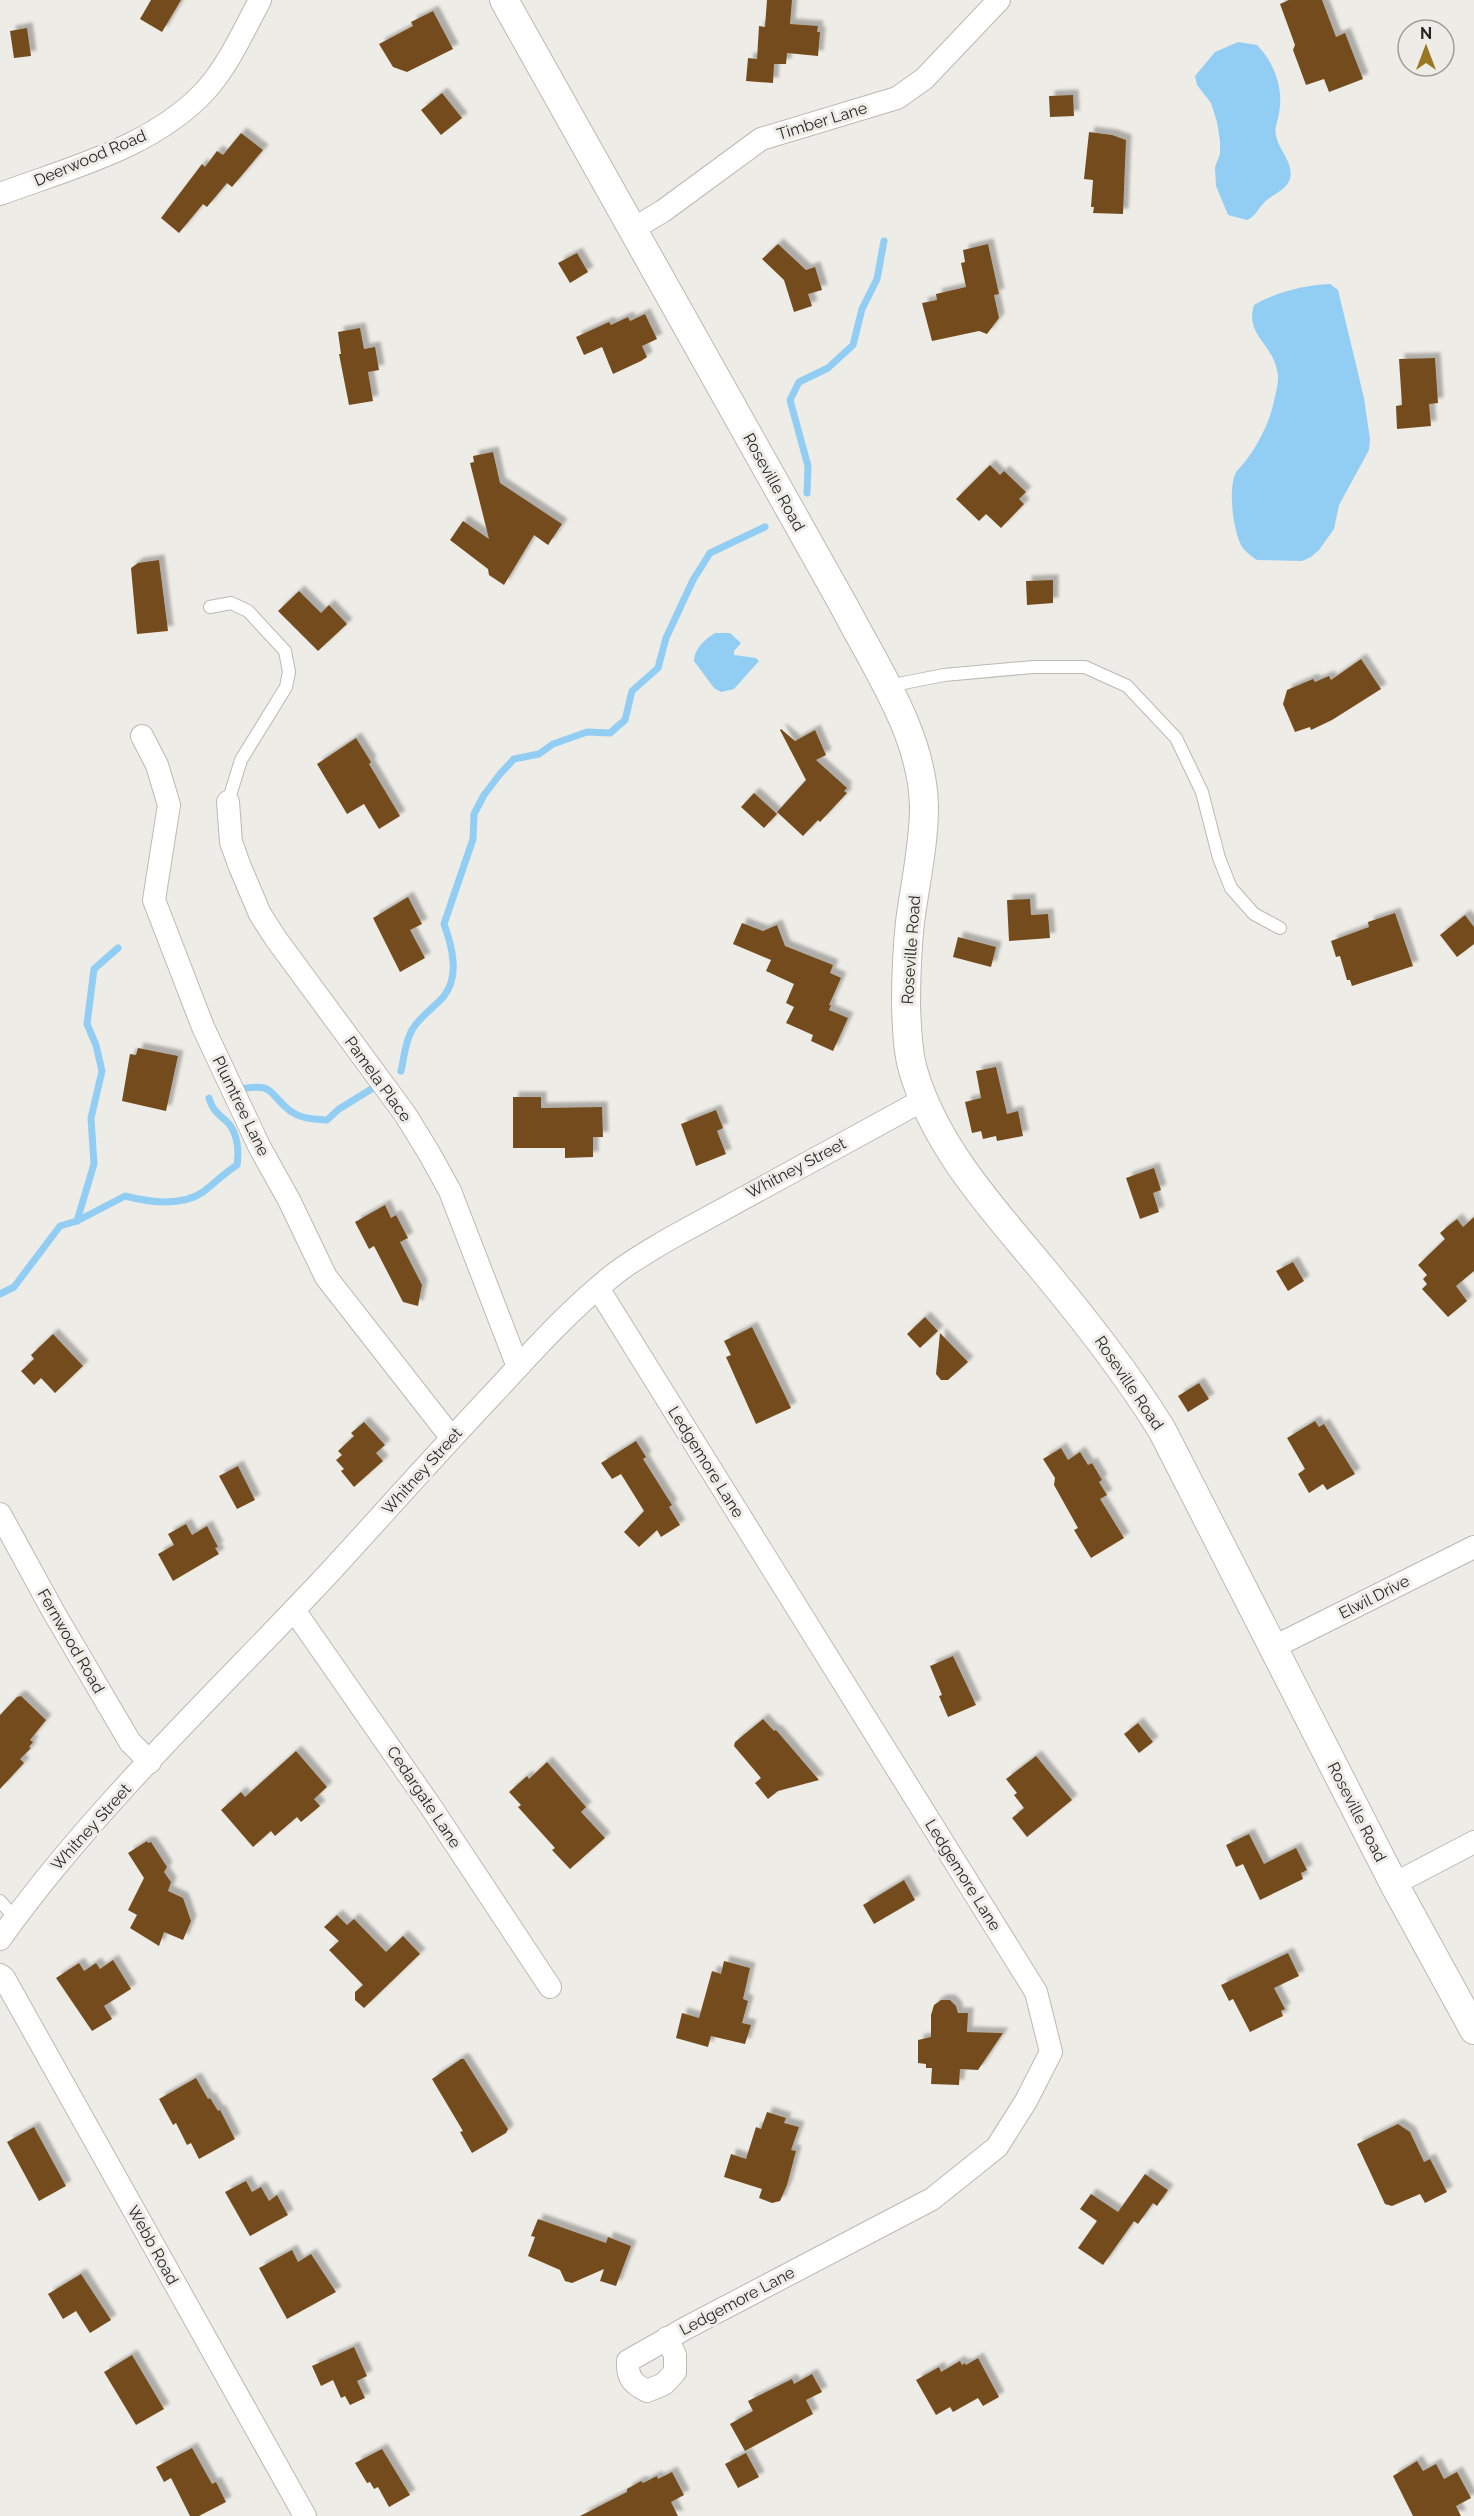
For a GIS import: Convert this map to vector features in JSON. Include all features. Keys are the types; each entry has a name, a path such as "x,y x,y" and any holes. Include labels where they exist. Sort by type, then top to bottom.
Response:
{"street":[{"name":"Deerwood Road","path":"0,194 91,160 146,136 184,111 207,89 227,62 260,0"},
{"name":"Roseville Road","path":"504,0 901,716 918,763 924,806 922,842 906,971 908,1034 912,1066 923,1100 942,1137 970,1178 1100,1339 1138,1391 1184,1471 1394,1884 1474,2030"},
{"name":"Timber Lane","path":"633,229 663,211 761,139 897,98 924,79 999,0"},
{"name":"Plumtree Lane","path":"142,736 156,765 169,805 154,900 203,1027 259,1146 289,1200 326,1277 452,1437"},
{"name":"Pamela Place","path":"228,802 231,842 260,914 405,1114 429,1153 450,1191 518,1367"},
{"name":"Whitney Street","path":"0,1939 58,1863 150,1762 518,1367 598,1288 630,1263 669,1239 923,1100"},
{"name":"Ledgemore Lane","path":"598,1288 1036,1992 1051,2052 1026,2101 997,2147 932,2199 668,2338"},
{"name":"Fernwood Road","path":"0,1514 53,1611 130,1742 150,1762"},
{"name":"Elwil Drive","path":"1274,1647 1474,1547"},
{"name":"Cedargate Lane","path":"294,1610 431,1807 550,1987"},
{"path":"1394,1884 1474,1842"},
{"name":"Webb Road","path":"0,1975 4,1978 305,2516"}],"lane":[{"path":"210,607 231,603 248,611 285,651 289,672 286,687 242,760 228,802"},
{"path":"886,687 944,675 1033,667 1084,667 1127,686 1176,738 1202,792 1219,858 1230,888 1254,914 1280,928"},
{"path":"0,1901 15,1918"}],"water":[{"path":"1238,42 1257,45 1273,68 1280,95 1276,136 1291,173 1285,187 1266,201 1247,220 1228,215 1216,186 1215,167 1220,154 1217,122 1211,103 1197,85 1195,76 1215,52"},
{"path":"1330,284 1338,290 1364,398 1370,439 1369,450 1339,505 1334,529 1319,550 1302,561 1257,560 1241,545 1234,521 1232,502 1235,474 1264,432 1278,382 1274,360 1253,323 1254,305 1291,290"},
{"path":"715,633 730,633 741,643 734,651 734,655 756,658 759,661 734,689 721,692 714,688 694,661 701,645"}],"building":[{"path":"151,0 181,0 162,32 140,19"},
{"path":"767,0 792,0 790,24 818,26 817,32 820,32 818,56 787,53 786,64 774,64 773,83 746,81 748,58 757,59 759,26 765,27"},
{"path":"1289,0 1322,0 1336,37 1345,33 1363,79 1329,92 1324,79 1306,85 1280,4"},
{"path":"433,11 453,49 407,72 393,67 379,44 413,26 411,22"},
{"path":"27,28 31,56 14,58 10,31"},
{"path":"442,93 462,118 441,135 421,110"},
{"path":"1073,95 1074,116 1050,117 1049,96"},
{"path":"1089,132 1112,135 1126,140 1123,214 1093,213 1094,207 1091,207 1093,180 1084,179"},
{"path":"241,133 263,150 232,187 227,183 207,207 203,204 179,233 161,218 202,164 205,167 217,151 223,155"},
{"path":"778,244 806,270 815,267 822,290 808,294 812,306 794,312 784,280 762,259"},
{"path":"988,244 999,294 994,295 999,318 987,334 979,331 932,341 922,303 937,300 936,294 966,287 961,263 965,262 963,250"},
{"path":"577,253 588,272 570,283 558,263"},
{"path":"645,314 657,339 642,346 647,357 613,374 602,347 584,355 576,337 609,322 611,325 628,317 630,321"},
{"path":"360,328 364,349 375,347 379,370 368,372 373,401 349,405 339,354 341,354 338,332"},
{"path":"1435,358 1438,403 1429,404 1431,426 1397,429 1396,406 1402,405 1399,359"},
{"path":"493,452 500,483 562,524 548,545 534,535 504,585 489,575 488,569 450,540 463,521 489,539 470,463 474,462 473,456"},
{"path":"990,465 1000,475 1004,471 1026,492 1019,499 1024,504 1001,528 986,514 979,521 956,499"},
{"path":"159,560 168,631 137,634 131,568 138,563"},
{"path":"1053,580 1053,603 1027,605 1026,581"},
{"path":"299,591 321,613 329,605 347,624 318,651 278,611"},
{"path":"1361,659 1381,689 1332,720 1311,730 1310,727 1295,732 1283,704 1287,690 1313,679 1315,682 1329,676 1331,680"},
{"path":"781,729 795,741 815,730 826,755 816,760 847,788 844,791 847,793 820,822 818,820 803,836 777,812 806,780"},
{"path":"356,738 400,816 379,829 364,804 347,814 317,764"},
{"path":"754,793 777,814 764,828 741,807"},
{"path":"408,897 422,924 410,930 425,958 400,972 373,918"},
{"path":"1030,899 1031,915 1048,914 1050,938 1009,941 1007,900"},
{"path":"1395,913 1413,966 1352,986 1350,980 1347,980 1340,956 1336,957 1331,941 1369,927 1368,922"},
{"path":"1465,915 1474,927 1474,944 1457,957 1440,935"},
{"path":"742,923 763,931 777,925 785,946 833,965 830,973 841,978 829,1010 848,1018 833,1051 811,1041 813,1035 786,1023 794,1007 786,1003 794,984 766,971 771,960 733,944"},
{"path":"958,937 996,947 991,967 953,957"},
{"path":"138,1048 178,1056 166,1111 122,1101 130,1054 136,1055"},
{"path":"996,1067 1007,1114 1018,1111 1023,1136 997,1141 996,1136 983,1139 981,1131 972,1133 965,1102 981,1098 976,1071"},
{"path":"513,1097 541,1097 541,1108 602,1107 603,1137 593,1137 593,1157 565,1158 565,1148 513,1148"},
{"path":"716,1110 723,1128 717,1131 726,1154 696,1166 681,1124"},
{"path":"1154,1168 1161,1190 1153,1193 1159,1212 1140,1219 1126,1178"},
{"path":"385,1205 391,1218 396,1215 408,1238 400,1242 422,1285 418,1306 403,1302 374,1246 369,1249 355,1222"},
{"path":"1474,1217 1474,1271 1456,1286 1467,1301 1448,1317 1422,1289 1427,1284 1423,1279 1427,1275 1418,1265 1445,1239 1440,1233 1448,1226 1457,1219 1463,1227"},
{"path":"1293,1262 1304,1281 1288,1291 1276,1271"},
{"path":"925,1317 938,1331 920,1348 907,1334"},
{"path":"752,1327 791,1408 756,1424 726,1357 731,1355 724,1341"},
{"path":"940,1333 968,1362 948,1380 941,1380 936,1374"},
{"path":"53,1334 83,1366 55,1393 41,1378 34,1385 21,1371 34,1359 31,1355"},
{"path":"1199,1383 1209,1399 1188,1412 1178,1396"},
{"path":"1315,1421 1319,1427 1324,1424 1355,1474 1327,1490 1323,1484 1309,1493 1298,1474 1305,1469 1287,1438"},
{"path":"364,1422 385,1445 376,1453 383,1461 354,1487 341,1471 344,1469 336,1460 342,1455 338,1451 354,1436 351,1433"},
{"path":"636,1441 646,1457 643,1459 672,1505 669,1507 680,1525 661,1537 657,1530 639,1547 624,1532 644,1511 621,1474 612,1479 601,1463"},
{"path":"1061,1448 1068,1460 1080,1452 1088,1465 1092,1463 1102,1480 1099,1482 1107,1495 1100,1499 1124,1538 1091,1558 1074,1530 1078,1528 1054,1485 1055,1478 1043,1459"},
{"path":"238,1466 255,1500 237,1509 219,1476"},
{"path":"186,1524 192,1535 207,1526 218,1547 215,1548 219,1554 173,1581 158,1554 174,1545 168,1534"},
{"path":"953,1656 976,1705 948,1717 930,1666"},
{"path":"21,1696 46,1720 30,1740 33,1742 29,1747 31,1748 20,1759 24,1763 0,1789 0,1715 17,1697"},
{"path":"763,1719 774,1731 776,1730 819,1780 778,1791 768,1799 755,1783 761,1778 734,1746 735,1742"},
{"path":"1138,1723 1153,1742 1139,1753 1124,1734"},
{"path":"296,1751 327,1787 314,1799 320,1806 301,1822 297,1817 275,1836 271,1831 253,1847 221,1810 241,1792 245,1797"},
{"path":"1036,1756 1072,1800 1027,1837 1012,1818 1024,1808 1014,1795 1017,1793 1006,1779"},
{"path":"547,1762 586,1807 581,1812 605,1838 570,1869 552,1850 555,1848 518,1807 521,1805 509,1792 527,1776 529,1779"},
{"path":"1249,1834 1264,1864 1296,1848 1307,1870 1301,1873 1303,1879 1260,1900 1243,1864 1236,1867 1226,1845"},
{"path":"147,1841 151,1842 167,1867 164,1872 171,1882 168,1891 183,1898 191,1921 183,1940 164,1932 159,1946 130,1928 137,1915 128,1910 144,1878 128,1853"},
{"path":"904,1880 915,1900 874,1924 863,1905"},
{"path":"337,1915 347,1925 354,1919 386,1952 403,1936 420,1954 364,2008 355,2000 355,1992 363,1985 329,1950 339,1941 324,1927"},
{"path":"1288,1953 1299,1976 1274,1988 1285,2009 1281,2011 1283,2016 1250,2032 1233,1999 1229,2001 1221,1985"},
{"path":"113,1960 131,1989 104,2006 112,2019 92,2031 56,1978 79,1963 84,1971 96,1963 100,1969"},
{"path":"724,1961 750,1968 743,1999 748,2001 742,2023 751,2025 745,2044 711,2036 708,2047 676,2038 682,2013 699,2018 712,1971 721,1974"},
{"path":"941,2000 950,2000 956,2006 958,2013 968,2013 967,2032 1003,2033 978,2070 960,2069 959,2085 931,2084 932,2068 926,2068 926,2064 918,2063 918,2040 931,2037 931,2015 934,2005"},
{"path":"464,2059 508,2129 506,2133 472,2153 460,2132 463,2131 432,2079"},
{"path":"196,2078 208,2099 210,2098 218,2111 220,2110 235,2139 199,2159 191,2143 187,2145 176,2123 173,2125 159,2099"},
{"path":"767,2112 786,2118 784,2123 799,2127 791,2150 796,2151 787,2185 780,2201 772,2203 759,2198 762,2189 724,2177 731,2154 746,2159 756,2127 761,2129"},
{"path":"1398,2124 1410,2132 1424,2162 1430,2159 1447,2192 1425,2203 1420,2194 1392,2206 1385,2204 1357,2144"},
{"path":"34,2127 66,2186 39,2201 7,2142"},
{"path":"1145,2174 1168,2190 1157,2206 1153,2203 1138,2224 1134,2221 1103,2265 1078,2248 1097,2221 1080,2209 1091,2194 1118,2212"},
{"path":"246,2181 252,2192 261,2187 269,2201 277,2195 288,2215 250,2236 225,2192"},
{"path":"538,2219 606,2243 608,2237 631,2246 616,2286 600,2281 604,2269 572,2283 565,2281 560,2270 528,2256 535,2237 531,2236"},
{"path":"292,2250 298,2262 311,2254 336,2292 287,2319 259,2268"},
{"path":"81,2274 111,2320 90,2333 76,2311 63,2319 48,2294"},
{"path":"354,2347 367,2376 357,2381 365,2398 350,2405 345,2396 341,2398 333,2380 321,2386 312,2366"},
{"path":"132,2355 164,2409 136,2425 104,2372"},
{"path":"978,2358 999,2397 983,2406 978,2398 953,2412 950,2407 936,2415 916,2380 939,2367 941,2372 960,2361 962,2365 965,2363 966,2365"},
{"path":"812,2374 822,2392 806,2400 813,2414 745,2451 730,2424 753,2411 748,2401 792,2379 794,2384"},
{"path":"192,2448 212,2484 216,2482 226,2502 199,2516 190,2516 171,2478 164,2482 156,2467"},
{"path":"382,2449 410,2495 389,2507 378,2487 374,2489 370,2482 367,2483 355,2463"},
{"path":"746,2453 759,2477 738,2488 725,2464"},
{"path":"1417,2461 1423,2471 1436,2464 1444,2479 1457,2472 1471,2498 1456,2506 1461,2516 1413,2516 1393,2476"},
{"path":"672,2472 684,2495 671,2502 678,2516 580,2516 627,2492 627,2489 641,2481 643,2483 657,2476 658,2479"}],"waterway":[{"path":"807,493 808,466 790,400 799,382 828,368 853,345 862,309 877,279 884,241"},
{"path":"401,1071 406,1045 412,1030 444,996 452,979 452,951 444,924 473,839 474,814 484,795 514,759 539,754 553,744 587,732 610,733 625,720 632,691 658,668 666,638 693,580 710,553 765,527"},
{"path":"77,1221 94,1164 91,1118 102,1071 96,1045 87,1024 94,969 118,948"},
{"path":"241,1089 265,1088 270,1090 293,1113 307,1118 327,1120 339,1109 373,1088"},
{"path":"0,1294 14,1287 60,1226 77,1221 125,1196 164,1202 194,1197 237,1165 238,1149 234,1133 229,1124 215,1110 209,1098"}]}
